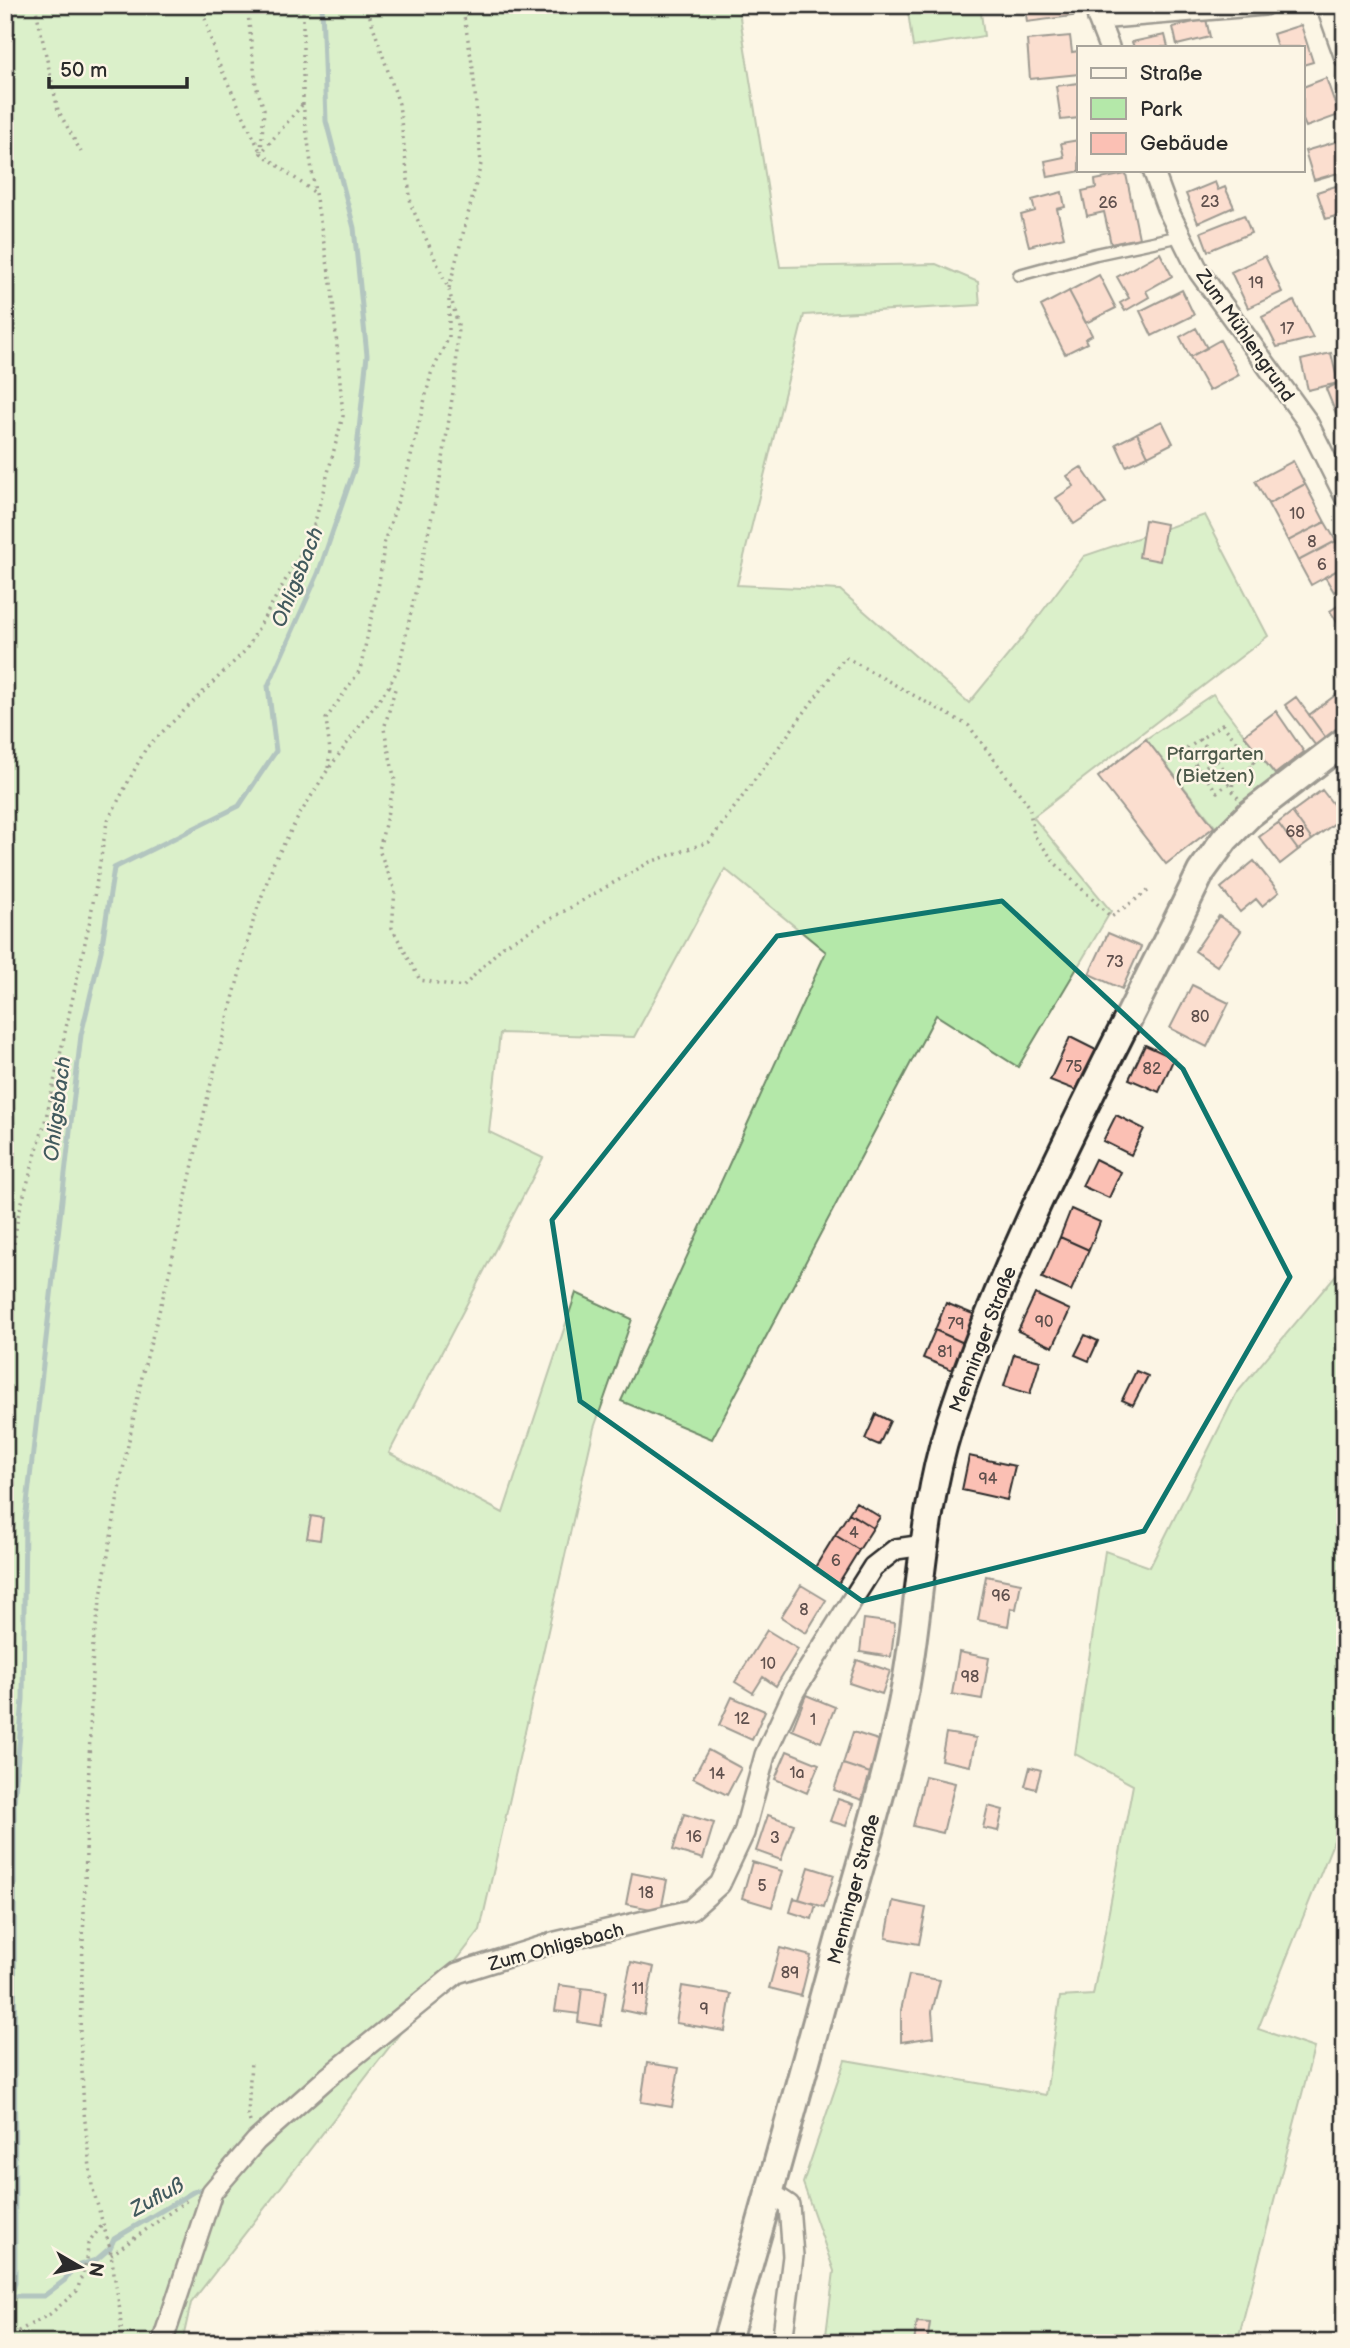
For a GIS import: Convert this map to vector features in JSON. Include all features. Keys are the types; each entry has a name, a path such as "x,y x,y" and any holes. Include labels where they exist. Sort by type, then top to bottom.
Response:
{"street":[{"path":"1109,46 1097,12 1264,5"},
{"path":"1326,5 1345,58"},
{"name":"Zum Mühlengrund","path":"1154,172 1167,208 1199,272 1307,421 1345,497"},
{"name":"Menninger Straße","path":"726,2343 771,2193 899,1719 917,1620 932,1493 948,1428 992,1305 1037,1202 1201,872 1225,839 1250,814 1345,741"},
{"name":"Zum Ohligsbach","path":"162,2343 212,2192 256,2141 337,2070 457,1973 556,1942 691,1910 720,1884 744,1833 765,1755 794,1692 873,1567 896,1549 924,1545"},
{"path":"771,2193 789,2205 793,2256 782,2343"}],"lane":[{"path":"1019,275 1096,254 1181,236"}],"path":[{"path":"35,5 58,110 81,152"},
{"path":"201,5 217,60 261,153 315,193"},
{"path":"247,5 256,86 264,109 261,153"},
{"path":"5,1306 18,1216 46,1118 90,920 107,822 146,748 246,650 312,533 343,416 332,289 303,104 303,5"},
{"path":"122,2343 111,2255 90,2174 80,2031 93,1644 120,1484 143,1372 169,1274 209,1091 254,918 274,862 300,814 399,667 440,480 456,372 458,325 449,290 426,244 411,205 398,104 366,5"},
{"path":"327,771 330,751 326,719 360,670 379,583 385,540 406,477 431,374 449,337 449,290 481,164 473,69 462,5"},
{"path":"261,153 303,104"},
{"path":"388,686 395,689 384,729 396,781 379,850 395,890 392,928 420,980 463,987 503,946 650,862 709,842 845,657 969,726 1029,806 1034,835 1048,854 1111,917 1148,891"},
{"path":"1222,724 1255,764 1217,792 1185,750 1199,739 1222,724"},
{"path":"1199,739 1233,780"},
{"path":"1199,770 1238,744"},
{"path":"5,1499 14,1524 5,1550"},
{"path":"251,2060 248,2115 256,2141"},
{"path":"111,2255 185,2201"},
{"path":"5,2335 11,2335 50,2314 77,2291 88,2244 102,2225"}],"highlighted area":[{"path":"1002,901 1183,1069 1290,1277 1144,1531 862,1601 580,1401 552,1220 777,936"}],"green space":[{"path":"5,5 738,5 780,267 936,264 978,282 980,305 804,315 737,585 840,590 969,703 1084,556 1205,515 1268,636 1033,817 1111,911 1018,1067 936,1015 712,1439 621,1401 826,952 725,869 634,1037 500,1033 489,1132 543,1158 389,1453 503,1513 576,1293 632,1319 594,1428 480,1930 191,2303 182,2343 5,2343"},
{"path":"907,5 980,5 984,36 913,47"},
{"name":"Pfarrgarten (Bietzen)","path":"1213,694 1285,788 1225,839 1146,739"},
{"path":"1345,1264 1345,1813 1258,2029 1314,2048 1237,2343 825,2343 834,2271 803,2183 845,2060 1046,2095 1060,1997 1093,1995 1133,1785 1075,1754 1105,1551 1150,1567 1236,1394"}],"building":[{"path":"1025,5 1072,5 1073,16 1027,22"},
{"path":"1206,19 1210,37 1177,45 1173,27"},
{"path":"1301,25 1313,62 1304,65 1304,46 1277,46 1273,34"},
{"path":"1165,35 1168,46 1134,46 1132,42"},
{"path":"1070,36 1072,52 1077,51 1077,74 1030,79 1027,40"},
{"path":"1326,78 1339,115 1306,127 1304,87"},
{"path":"1077,83 1077,118 1061,120 1056,86"},
{"path":"1345,139 1345,171 1314,180 1305,151"},
{"path":"1077,140 1077,172 1048,177 1045,161 1064,157 1061,143"},
{"path":"1126,174 1139,238 1111,244 1104,212 1087,216 1082,191 1096,188 1095,180"},
{"path":"1215,182 1218,190 1225,187 1234,207 1198,223 1186,194"},
{"path":"1345,183 1345,213 1326,219 1317,192"},
{"path":"1062,192 1065,207 1057,209 1064,237 1029,246 1021,215 1035,211 1032,200"},
{"path":"1345,213 1345,244 1335,216"},
{"path":"1244,215 1251,233 1208,251 1201,232"},
{"path":"1160,253 1172,276 1146,291 1149,297 1125,311 1120,303 1129,298 1117,277"},
{"path":"1265,256 1282,292 1248,308 1231,272"},
{"path":"1099,275 1116,308 1086,323 1069,291"},
{"path":"1182,290 1194,315 1152,336 1140,311"},
{"path":"1069,291 1092,335 1085,339 1087,343 1065,354 1041,306"},
{"path":"1294,301 1313,338 1277,347 1262,317"},
{"path":"1196,328 1207,348 1190,357 1180,337"},
{"path":"1220,340 1239,375 1209,391 1190,357"},
{"path":"1331,353 1338,383 1308,390 1301,360"},
{"path":"1345,380 1345,425 1341,426 1326,389"},
{"path":"1162,421 1173,443 1148,456 1137,433"},
{"path":"1137,433 1148,456 1126,466 1116,444"},
{"path":"1293,461 1305,484 1268,504 1255,481"},
{"path":"1081,467 1106,503 1074,524 1056,498 1074,486 1067,476"},
{"path":"1305,484 1325,522 1288,541 1268,504"},
{"path":"1145,520 1166,524 1160,561 1139,557"},
{"path":"1325,522 1336,541 1298,561 1288,541"},
{"path":"1336,541 1345,558 1345,566 1311,585 1298,561"},
{"path":"1345,566 1345,584 1334,592 1325,577"},
{"path":"1345,601 1345,634 1330,611"},
{"path":"1345,688 1345,724 1326,738 1309,715"},
{"path":"1296,697 1326,738 1316,746 1285,705"},
{"path":"1276,711 1304,752 1275,774 1244,735"},
{"path":"1146,739 1214,827 1166,864 1098,777"},
{"path":"1322,790 1343,817 1312,840 1292,812"},
{"path":"1292,812 1312,840 1298,850 1278,823"},
{"path":"1278,823 1298,850 1280,864 1259,837"},
{"path":"1254,861 1279,892 1262,906 1256,899 1240,912 1221,888"},
{"path":"1219,916 1241,931 1217,966 1195,951"},
{"path":"1108,933 1141,947 1122,989 1089,974"},
{"path":"1192,985 1229,1003 1207,1047 1170,1028"},
{"path":"1070,1037 1098,1051 1078,1091 1050,1080"},
{"path":"1145,1045 1174,1058 1159,1092 1129,1079"},
{"path":"1116,1115 1144,1129 1131,1155 1103,1141"},
{"path":"1095,1159 1121,1172 1109,1198 1082,1186"},
{"path":"1071,1209 1100,1222 1089,1250 1060,1237"},
{"path":"1060,1237 1089,1250 1071,1291 1042,1278"},
{"path":"1035,1294 1070,1310 1053,1347 1018,1331"},
{"path":"946,1303 978,1316 966,1344 935,1330"},
{"path":"935,1330 966,1344 955,1371 923,1358"},
{"path":"1085,1335 1098,1341 1089,1361 1075,1355"},
{"path":"1014,1354 1040,1361 1030,1394 1004,1386"},
{"path":"1136,1371 1148,1376 1133,1405 1122,1400"},
{"path":"876,1414 890,1421 879,1445 865,1439"},
{"path":"969,1456 1015,1466 1007,1500 962,1490"},
{"path":"856,1502 880,1517 873,1528 849,1513"},
{"path":"849,1513 873,1528 859,1550 835,1535"},
{"path":"311,1516 323,1518 320,1540 307,1538"},
{"path":"835,1535 859,1550 838,1584 814,1569"},
{"path":"986,1576 1021,1583 1016,1609 1011,1608 1008,1626 978,1620"},
{"path":"801,1585 826,1600 806,1633 781,1617"},
{"path":"864,1619 895,1623 891,1657 860,1652"},
{"path":"767,1630 798,1649 776,1686 763,1677 753,1693 735,1682"},
{"path":"959,1652 989,1658 982,1699 952,1694"},
{"path":"857,1660 890,1671 882,1694 849,1683"},
{"path":"806,1695 835,1707 821,1742 792,1730"},
{"path":"732,1697 765,1711 752,1740 719,1725"},
{"path":"853,1732 881,1741 870,1773 843,1764"},
{"path":"946,1733 976,1738 970,1766 941,1760"},
{"path":"708,1750 741,1768 727,1795 693,1778"},
{"path":"787,1751 819,1764 807,1793 775,1779"},
{"path":"843,1764 870,1773 862,1800 834,1790"},
{"path":"1030,1767 1041,1770 1036,1789 1025,1786"},
{"path":"925,1776 955,1783 943,1833 913,1826"},
{"path":"838,1799 853,1804 846,1826 830,1821"},
{"path":"988,1806 1003,1810 998,1831 983,1828"},
{"path":"684,1814 714,1823 703,1859 673,1850"},
{"path":"768,1815 794,1824 781,1860 756,1851"},
{"path":"752,1862 782,1871 772,1907 742,1898"},
{"path":"809,1867 834,1875 824,1907 799,1899"},
{"path":"632,1873 667,1880 661,1911 626,1904"},
{"path":"794,1898 816,1904 812,1919 790,1912"},
{"path":"893,1901 926,1908 919,1944 886,1938"},
{"path":"780,1948 811,1956 801,1996 769,1988"},
{"path":"631,1962 654,1967 644,2015 621,2010"},
{"path":"909,1975 940,1980 932,2012 934,2037 901,2042 901,2010"},
{"path":"559,1985 582,1988 579,2014 555,2011"},
{"path":"682,1986 731,1994 725,2031 676,2023"},
{"path":"582,1988 606,1991 601,2026 578,2022"},
{"path":"647,2063 679,2068 672,2107 641,2102"},
{"path":"917,2322 930,2323 927,2343 914,2343"}],"waterway":[{"name":"Ohligsbach","path":"5,2328 15,2282 14,1803 23,1699 25,1521 81,1035 101,951 114,868 239,806 276,751 268,686 318,574 355,467 367,355 354,228 326,121 322,5"},
{"name":"Zufluß","path":"14,2296 44,2296 65,2280 74,2267 96,2260 110,2248 114,2239 193,2192 207,2187"}]}
